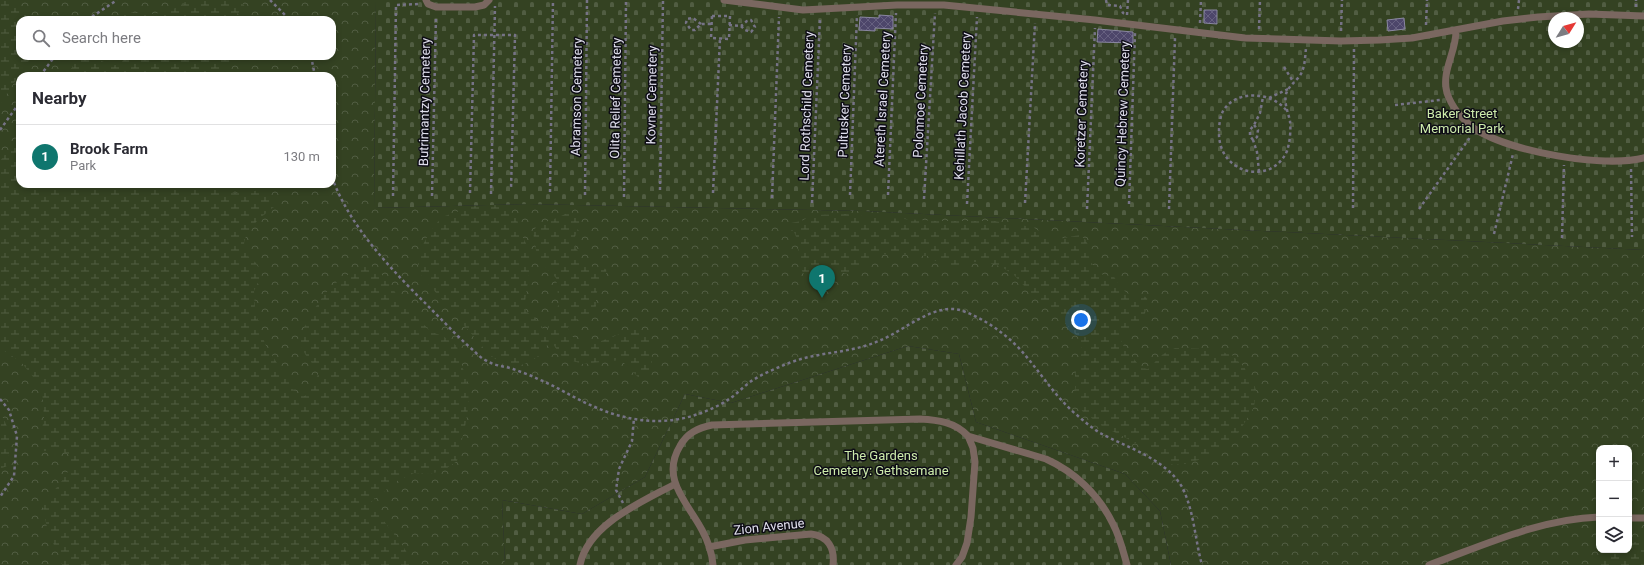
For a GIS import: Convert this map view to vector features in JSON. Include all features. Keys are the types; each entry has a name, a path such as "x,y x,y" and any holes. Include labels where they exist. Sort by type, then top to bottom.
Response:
{"lane":[{"path":"724,0 803,10 936,4 1259,38 1341,41 1396,39 1426,36 1503,21 1538,17 1589,14 1644,16"},
{"path":"427,2 436,7 480,7 492,1"},
{"path":"1456,31 1455,43 1446,74 1446,86 1450,99 1460,116 1476,129 1515,145 1565,156 1604,160 1631,160 1644,158"},
{"path":"713,565 709,547 703,531 685,504 675,484 673,467 675,455 681,444 691,432 712,425 920,419 945,422 958,427 968,436 973,448 975,462 971,517 967,543 956,565"},
{"path":"968,436 1046,459 1073,475 1090,490 1111,520 1127,565"},
{"path":"580,565 586,549 593,538 608,524 627,511 675,484"},
{"path":"1429,565 1534,528 1569,520 1596,517"},
{"path":"1632,518 1644,518"},
{"name":"Zion Avenue","path":"709,547 746,540 811,534 820,536 830,545 834,555 833,565"}],"path":[{"path":"93,16 117,0"},
{"path":"270,0 286,16"},
{"path":"550,192 553,0"},
{"name":"Abramson Cemetery","path":"585,195 587,0"},
{"name":"Olita Relief Cemetery","path":"624,197 626,0"},
{"name":"Kovner Cemetery","path":"660,190 662,0"},
{"path":"1106,0 1107,5 1120,6 1123,13 1127,14"},
{"path":"1126,23 1128,0"},
{"path":"1200,32 1201,0"},
{"path":"1259,38 1260,0"},
{"path":"1341,41 1342,0"},
{"path":"1426,36 1427,0"},
{"path":"490,194 495,35 495,9 492,1"},
{"path":"393,196 396,5 427,2"},
{"name":"Polonnoe Cemetery","path":"924,199 936,4"},
{"name":"Atereth Israel Cemetery","path":"888,195 897,5"},
{"name":"Butrimantzy Cemetery","path":"432,196 436,7"},
{"name":"Pultusker Cemetery","path":"850,195 858,7"},
{"path":"772,198 780,8"},
{"name":"Kehillath Jacob Cemetery","path":"967,204 977,8"},
{"name":"Lord Rothschild Cemetery","path":"812,203 820,9"},
{"path":"1025,203 1035,14"},
{"path":"712,16 730,16 729,39 712,38 712,24 712,16"},
{"path":"700,24 695,30 691,30 686,23 687,20 693,18 700,24 712,24"},
{"path":"730,25 741,26 745,30 751,32 755,27 751,20 747,21 741,26"},
{"name":"Koretzer Cemetery","path":"1087,209 1095,20"},
{"name":"Quincy Hebrew Cemetery","path":"1129,204 1136,24"},
{"path":"1169,209 1175,30"},
{"path":"470,193 474,35 515,35 511,189"},
{"path":"713,193 720,38"},
{"path":"1268,98 1288,89 1302,72 1304,66 1306,40"},
{"path":"1353,208 1354,41"},
{"path":"43,72 52,60"},
{"path":"311,60 314,72"},
{"path":"1284,67 1294,83"},
{"path":"1286,110 1278,102 1263,97 1240,97 1230,103 1221,115 1219,129 1221,149 1227,159 1241,169 1259,171 1277,163 1287,150 1290,128 1286,110 1288,89"},
{"path":"1259,171 1257,152 1250,136 1250,130 1261,110 1263,97"},
{"path":"1395,105 1450,99"},
{"path":"0,130 16,108"},
{"path":"1253,140 1256,139 1258,135 1258,127 1254,125"},
{"path":"1419,209 1476,129"},
{"path":"1494,234 1515,145"},
{"path":"1562,238 1565,156"},
{"path":"1631,160 1632,237"},
{"path":"335,188 346,207 380,256 473,350 487,361 540,379 596,408 619,416 658,422 675,421 695,416 716,407 763,374 791,362 810,356 854,350 868,346 883,340 940,310 950,308 962,311 992,326 1004,335 1025,355 1063,402 1085,422 1098,432 1136,449 1151,458 1175,477 1181,486 1191,512 1202,565"},
{"path":"0,399 9,410 17,436 14,476 0,497"},
{"path":"627,511 616,490 619,469 632,441 634,418"}],"green space":[{"path":"0,0 376,0 374,208 528,204 864,211 1644,250 1644,565 1171,565 1160,511 1125,474 976,422 959,354 908,346 731,403 685,394 645,477 582,514 502,500 505,565 0,565"},
{"path":"0,0 21,0 21,4 28,16 16,16 16,60 29,60 21,72 16,72 16,80 0,104"},
{"path":"189,0 241,0 245,7 236,16 120,15 131,13 159,13 174,8"},
{"name":"Baker Street Memorial Park","path":"376,0 1644,0 1644,250 864,211 528,204 374,208"},
{"path":"77,60 99,60 114,66 123,60 233,60 223,72 69,72"},
{"path":"16,140 16,188 216,188 234,193 261,190 268,196 274,207 257,221 247,234 244,241 244,247 248,255 256,263 262,274 254,291 255,310 265,344 297,395 305,396 312,388 319,372 297,341 308,320 320,300 330,288 343,278 367,265 377,268 403,303 431,332 443,336 457,346 466,377 469,397 466,424 457,461 443,471 428,474 414,473 397,481 370,503 403,546 414,565 62,565 60,557 48,533 42,503 59,485 71,467 71,455 60,451 43,451 39,446 44,418 42,388 21,362 0,348 0,161"},
{"path":"498,205 516,215 520,231 530,252 530,267 525,302 526,311 540,323 549,341 543,351 534,359 517,366 504,364 486,351 420,274 418,265 420,251 430,231 442,217 474,206"},
{"path":"571,212 580,219 573,242 582,260 588,265 606,269 606,276 597,292 595,311 580,318 568,327 570,332 575,339 583,343 599,342 632,329 644,333 647,336 651,346 652,364 650,373 643,378 639,378 621,360 583,364 563,358 551,341 548,326 559,304 556,278 537,256 533,232 540,224"},
{"path":"847,214 870,217 937,221 994,221 1033,227 1052,240 1080,235 1086,240 1089,248 1090,261 1100,274 1114,277 1124,291 1130,295 1147,297 1144,316 1136,325 1120,338 1123,345 1141,368 1148,369 1163,354 1175,348 1212,349 1232,355 1243,366 1253,381 1256,390 1254,407 1239,432 1229,444 1215,455 1185,464 1173,465 1132,441 1102,426 1082,411 1075,388 1075,374 1080,362 1082,349 1078,337 1013,274 1003,268 994,264 978,262 970,262 959,268 948,267 941,265 929,256 883,254 876,257 852,275 835,271 827,273 814,281 808,278 801,268 797,240 790,227 791,223 801,221 814,215"},
{"name":"The Gardens Cemetery: Gethsemane","path":"908,346 959,354 976,422 1125,474 1160,511 1171,565 505,565 502,500 582,514 645,477 685,394 731,403"},
{"path":"0,413 9,432 10,445 7,466 0,469"},
{"path":"1644,541 1644,565 1598,565 1607,555 1611,553 1632,553 1632,543"}],"building":[{"path":"1204,10 1217,10 1217,24 1204,23"},
{"path":"879,15 893,16 893,29 875,28 875,31 859,30 860,17 879,18"},
{"path":"1404,18 1405,29 1388,31 1387,20"},
{"path":"1098,29 1133,32 1133,43 1097,42"}],"place":[{"name":"Brook Farm","path":"822,298"}]}
